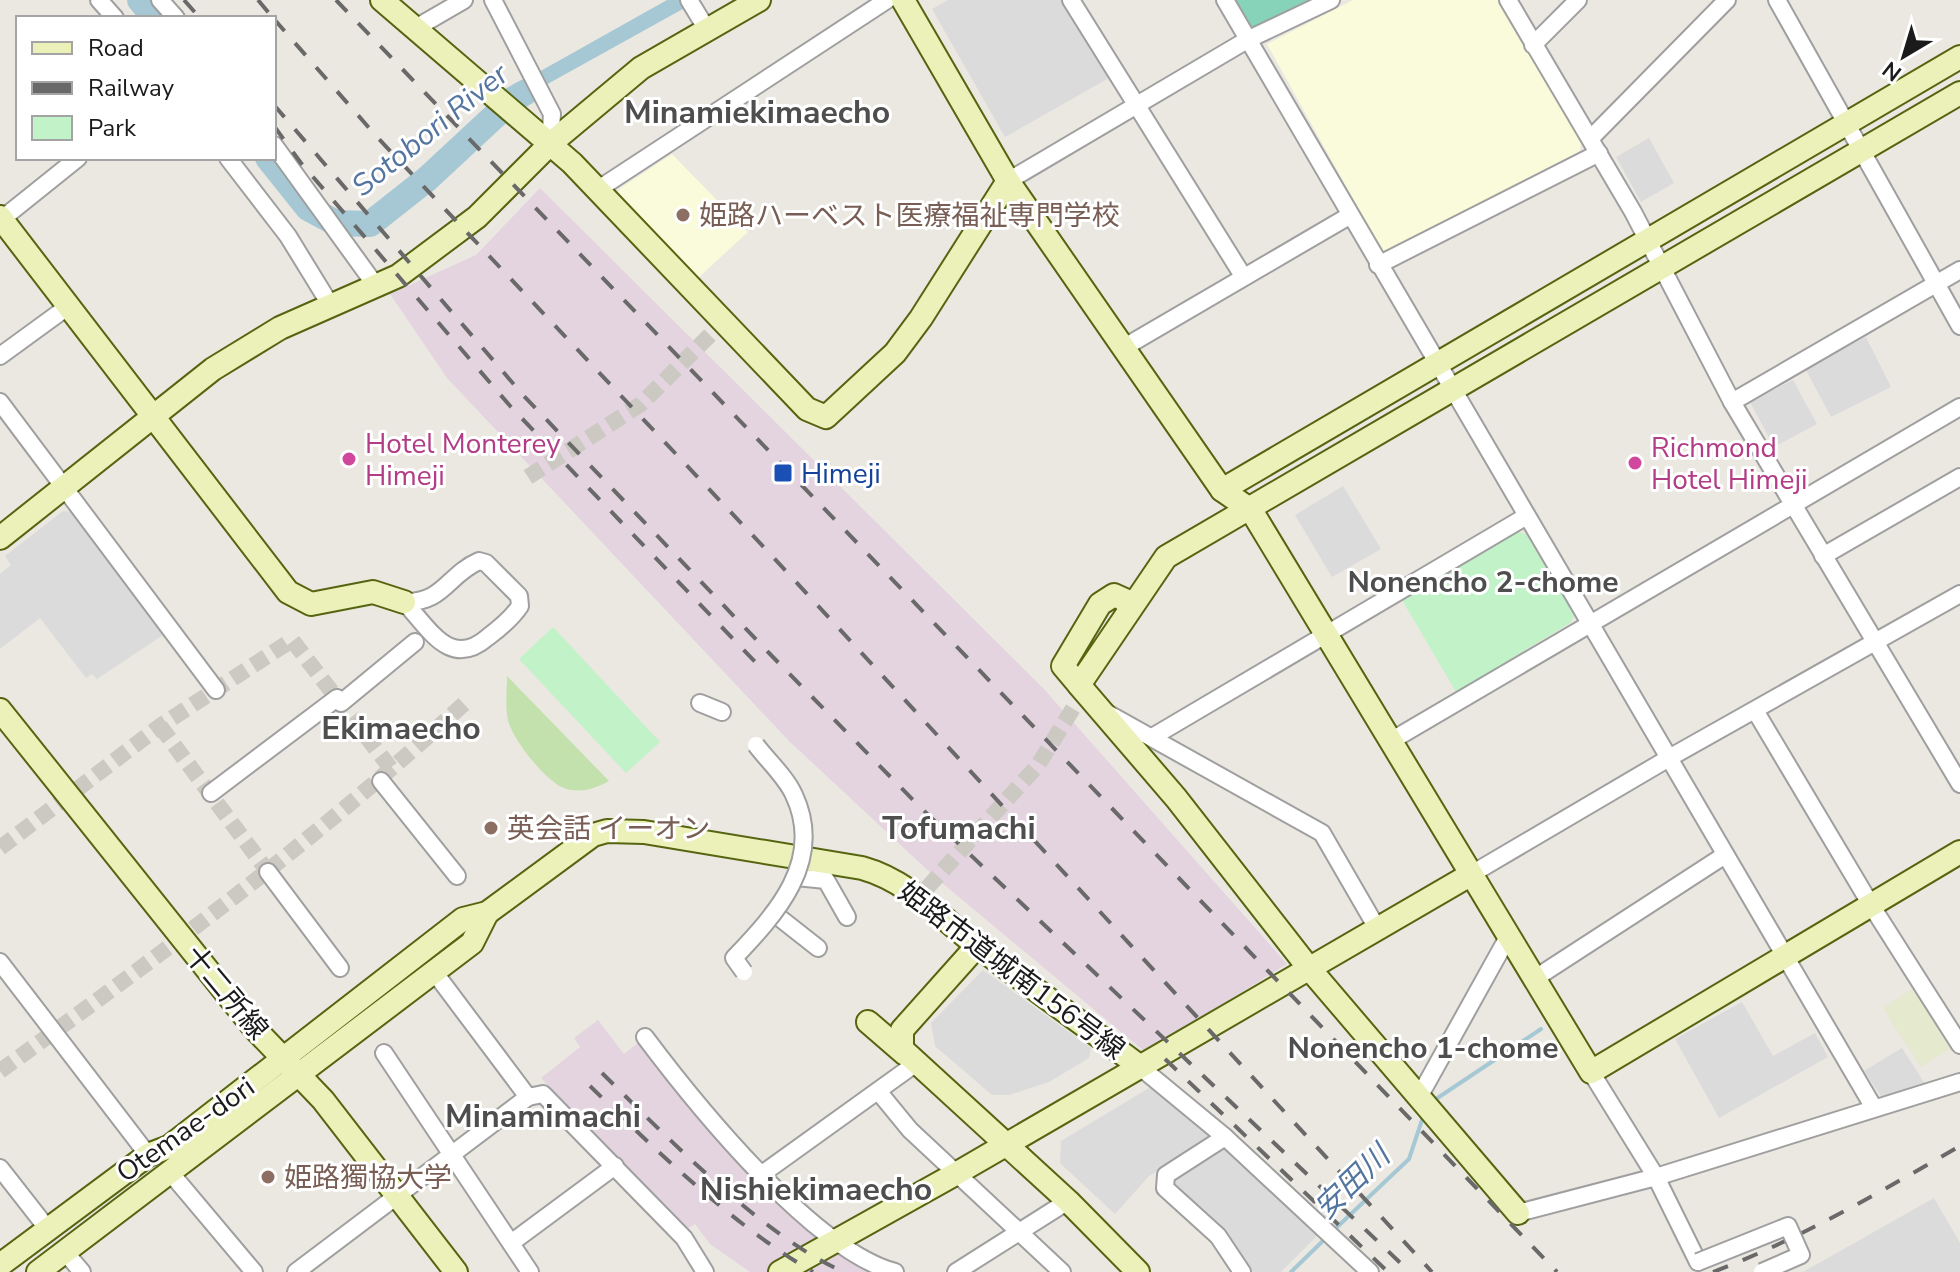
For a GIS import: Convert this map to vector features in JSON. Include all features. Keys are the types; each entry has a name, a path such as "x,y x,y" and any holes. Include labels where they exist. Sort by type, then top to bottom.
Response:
{"street":[{"path":"99,0 113,16"},
{"path":"160,0 174,16"},
{"path":"382,0 550,144 807,409 826,417 895,353 921,318 1008,181 1247,40 1331,0"},
{"path":"414,29 464,0"},
{"path":"493,0 552,114 550,144"},
{"path":"689,0 706,28"},
{"path":"0,538 213,369 267,336 398,276 477,217 550,144 641,68 759,0"},
{"path":"597,190 887,0"},
{"path":"903,0 1008,181 1222,490 1251,510 1389,742 1656,1177 1698,1262 1788,1226 1801,1255 1762,1272"},
{"path":"1071,0 1243,276"},
{"path":"1225,0 1525,517 1874,1108"},
{"path":"1508,0 1595,146 1732,402 1960,784"},
{"path":"1533,45 1578,0"},
{"path":"1378,265 1595,146 1727,0"},
{"path":"1777,0 1859,151 1960,326"},
{"path":"1222,490 1960,57"},
{"path":"1960,93 1166,557 1079,685 1308,967 1518,1213 1656,1177 1960,1082"},
{"path":"276,148 376,286"},
{"path":"75,160 1,218 279,584 295,597 311,604 373,592 404,602 423,602 433,598 479,561 486,563 519,596 520,606 475,649 462,652 448,648 404,602"},
{"path":"230,160 288,236 331,306"},
{"path":"1123,348 1349,216"},
{"path":"1732,402 1960,270"},
{"path":"0,356 70,305"},
{"path":"0,402 216,690"},
{"path":"1389,742 1960,407"},
{"path":"1823,556 1960,477"},
{"path":"1154,736 1327,637 1525,517"},
{"path":"780,1272 959,1172 1669,758 1756,712 1960,594"},
{"path":"211,793 415,642"},
{"path":"700,703 722,712"},
{"name":"十二所線","path":"0,710 254,1028 300,1075 456,1272"},
{"path":"1102,710 1154,736 1322,833 1377,928"},
{"path":"1756,712 1871,905 1960,1045"},
{"path":"744,972 734,958 776,915 802,862 803,820 798,789 756,745"},
{"path":"381,781 457,876"},
{"name":"Otemae-dori","path":"0,1265 148,1155 169,1147 463,919 487,913 593,835 623,831"},
{"name":"姫路市道城南156号線","path":"623,831 862,868 884,875 909,890 977,946 1139,1066"},
{"path":"1591,1072 1960,852"},
{"path":"1534,979 1725,855"},
{"path":"268,872 340,968"},
{"path":"796,877 826,880 847,917"},
{"name":"Otemae-dori","path":"38,1272 435,973 472,943 487,913"},
{"path":"776,915 818,948"},
{"path":"1419,1097 1508,937"},
{"path":"910,1059 899,1041 905,1026 977,946"},
{"path":"0,962 148,1155"},
{"path":"435,973 536,1096 615,1166 684,1238 705,1272"},
{"path":"868,1022 1068,1201 1138,1272"},
{"path":"645,1037 695,1103 762,1174 835,1240 883,1269 895,1272"},
{"path":"384,1053 530,1272"},
{"path":"762,1174 878,1091 910,1059"},
{"path":"1139,1066 1225,1137 1370,1272"},
{"path":"878,1091 910,1130 959,1172 1062,1272"},
{"path":"296,1272 536,1096"},
{"path":"1225,1137 1166,1175 1165,1188 1218,1236 1242,1272"},
{"path":"511,1243 615,1166"},
{"path":"0,1168 47,1228"},
{"path":"169,1171 254,1272"},
{"path":"956,1272 1068,1201"},
{"path":"65,1252 82,1272"}],"shaded area":[{"path":"948,0 1064,0 1109,78 1005,137 932,9"},
{"path":"1353,0 1499,0 1581,143 1580,151 1383,253 1267,44"},
{"path":"1649,138 1674,183 1641,202 1616,157"},
{"name":"姫路ハーベスト医療福祉専門学校","path":"672,154 748,232 696,280 617,199 619,189"},
{"path":"540,188 1043,688 1287,964 1145,1052 935,877 789,741 447,378 390,294 476,255"},
{"path":"1866,337 1891,387 1831,417 1805,368"},
{"path":"1793,380 1817,424 1774,447 1750,402"},
{"path":"1343,486 1381,549 1332,577 1295,515"},
{"path":"63,511 72,512 163,635 97,679 92,674 86,678 40,618 0,649 0,574 11,565 5,556"},
{"path":"983,970 1091,1048 1089,1058 1049,1082 1009,1095 992,1095 935,1046 931,1023"},
{"path":"1917,986 1956,1045 1921,1067 1883,1008"},
{"path":"1742,1002 1773,1056 1815,1033 1828,1057 1719,1118 1675,1039"},
{"path":"598,1020 624,1054 639,1042 721,1145 820,1239 879,1272 750,1272 710,1244 695,1224 687,1229 541,1078 580,1047 574,1038"},
{"path":"1902,1048 1927,1087 1881,1096 1864,1071"},
{"path":"1159,1082 1215,1136 1149,1176 1115,1214 1060,1163 1061,1141"},
{"path":"1224,1147 1318,1235 1281,1272 1248,1272 1175,1189 1175,1179"},
{"path":"1934,1198 1960,1243 1960,1272 1803,1272"}],"green space":[{"path":"1235,0 1316,0 1260,28 1250,26"},
{"path":"1518,532 1526,534 1575,615 1570,623 1456,692 1402,600"},
{"path":"553,627 660,742 626,773 519,659"},
{"path":"507,676 609,781 589,789 573,790 559,786 541,770 523,749 508,720"}],"water":[{"path":"667,0 699,0 535,91 521,108 503,92"}],"waterway":[{"name":"Sotobori River","path":"140,0 153,16"},
{"name":"Sotobori River","path":"270,160 308,208 336,223 370,224 427,179 512,100 526,92"},
{"name":"安田川","path":"1433,1101 1541,1029"},
{"name":"安田川","path":"1334,1230 1409,1159 1424,1114"},
{"name":"安田川","path":"1291,1272 1328,1236"}],"tunnel":[{"path":"528,477 641,404 716,329"},
{"path":"0,848 160,726 292,640 392,770"},
{"path":"0,1071 240,893 356,799 468,700"},
{"path":"927,888 1038,765 1077,702"},
{"path":"160,726 268,872"}],"railway":[{"path":"184,0 198,16"},
{"path":"258,0 271,16"},
{"path":"336,0 1557,1272"},
{"path":"276,21 377,137 774,558 1432,1272"},
{"path":"276,107 523,395 769,653 920,807 1410,1272"},
{"path":"276,129 301,163 511,407 760,667"},
{"path":"1165,1059 1388,1272"},
{"path":"602,1073 748,1210 813,1256 844,1272"},
{"path":"590,1086 724,1209 782,1253 813,1272"},
{"path":"1713,1272 1808,1230 1960,1146"}],"place":[{"name":"姫路ハーベスト医療福祉専門学校","path":"683,215"},
{"name":"Hotel Monterey Himeji","path":"349,459"},
{"name":"Richmond Hotel Himeji","path":"1635,463"},
{"name":"Himeji","path":"783,473"},
{"name":"英会話 イーオン","path":"491,828"},
{"name":"姫路獨協大学","path":"268,1177"}],"district":[{"name":"Minamiekimaecho","path":"757,112"},
{"name":"Nonencho 2-chome","path":"1483,582"},
{"name":"Ekimaecho","path":"401,728"},
{"name":"Tofumachi","path":"959,828"},
{"name":"Nonencho 1-chome","path":"1423,1048"},
{"name":"Minamimachi","path":"543,1116"},
{"name":"Nishiekimaecho","path":"816,1189"}]}
